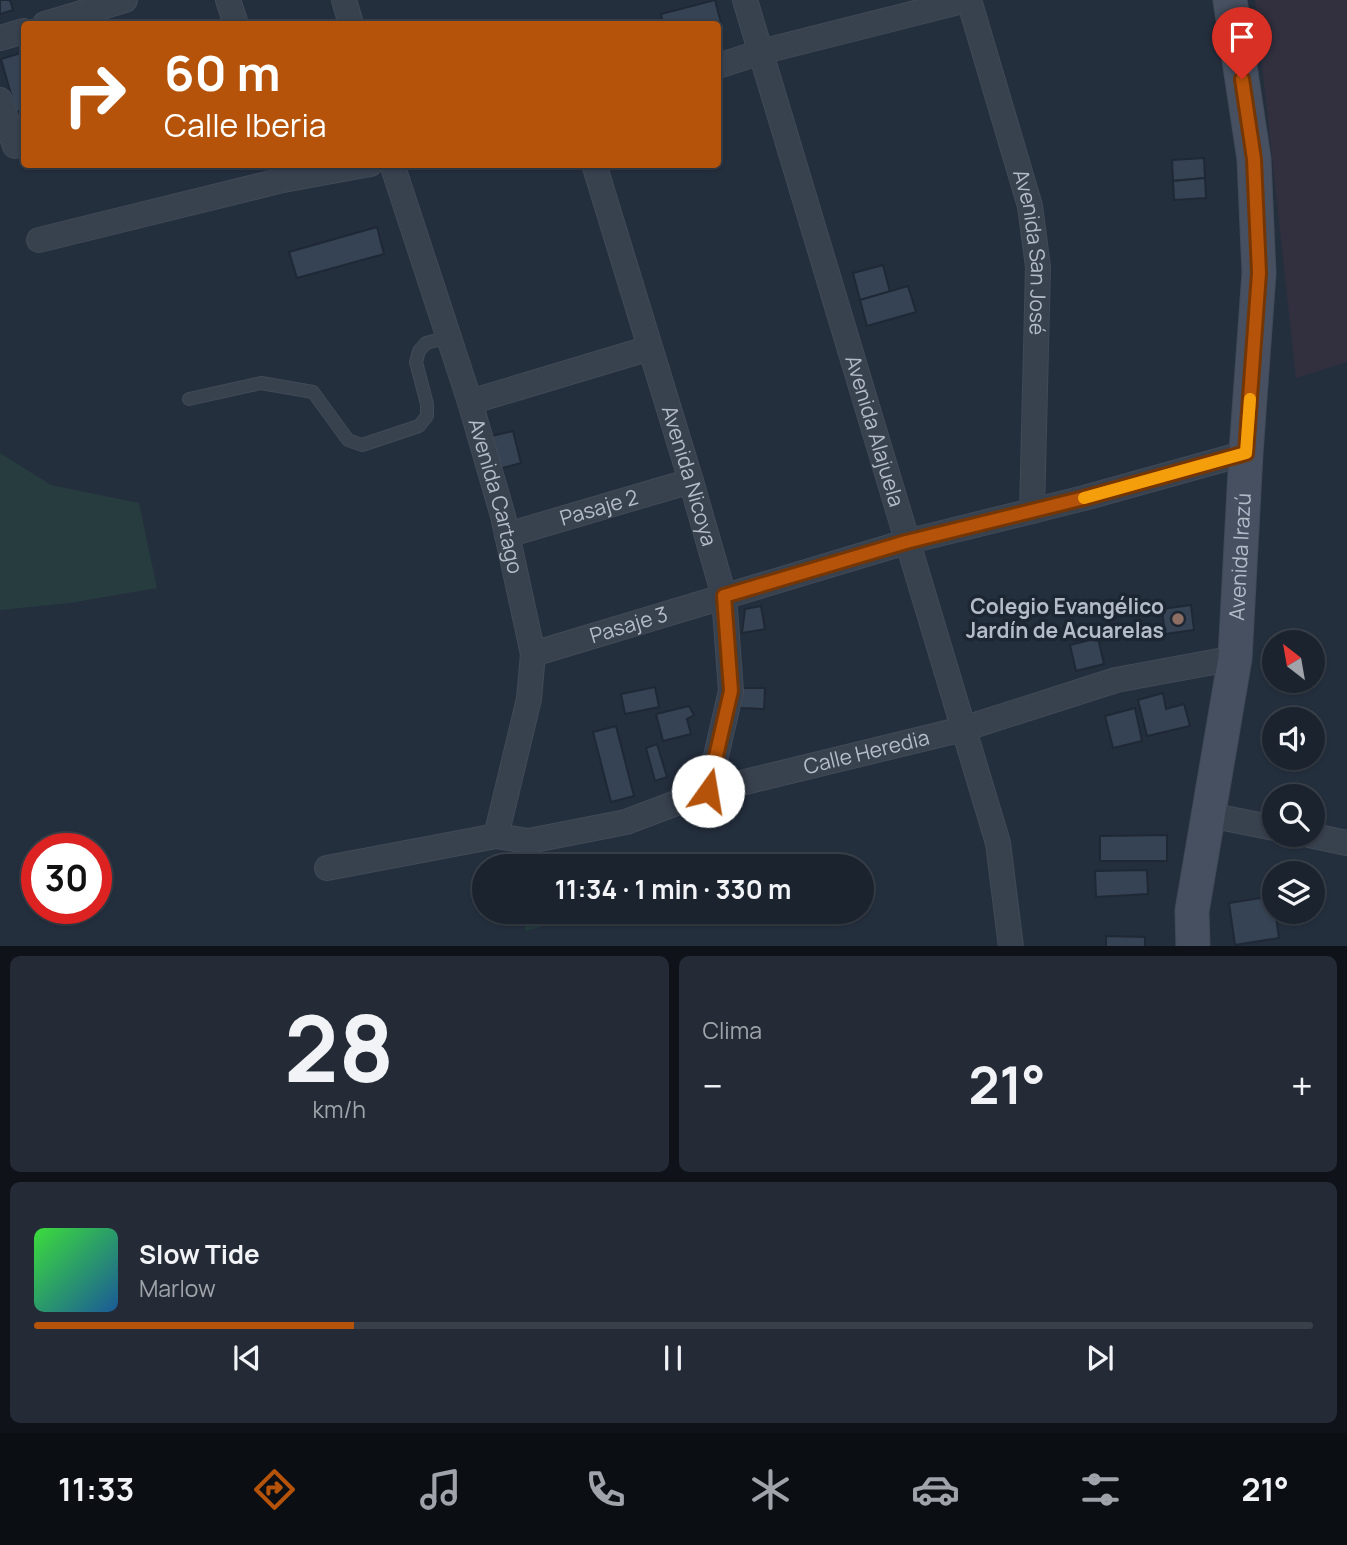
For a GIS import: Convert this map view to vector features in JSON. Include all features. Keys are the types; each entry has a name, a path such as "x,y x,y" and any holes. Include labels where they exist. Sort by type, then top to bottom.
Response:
{"street":[{"path":"55,21 125,0"},
{"path":"228,0 235,21"},
{"path":"344,0 350,21"},
{"name":"Avenida Alajuela","path":"745,0 998,842 1011,946"},
{"path":"721,65 761,52 968,0"},
{"name":"Avenida San José","path":"968,0 1030,206 1038,267 1032,511"},
{"name":"Avenida Irazú","path":"1193,946 1192,911 1235,658 1259,273 1254,159 1230,0"},
{"path":"0,38 21,32"},
{"path":"0,100 15,146"},
{"path":"39,240 280,172 325,168"},
{"name":"Avenida Cartago","path":"393,168 470,402 507,535 533,654 529,699 496,836"},
{"name":"Avenida Nicoya","path":"595,168 724,596 731,691 708,791"},
{"path":"470,402 650,348"},
{"name":"Pasaje 3","path":"533,654 906,542 1246,453"},
{"name":"Pasaje 2","path":"507,535 691,481"},
{"name":"Calle Heredia","path":"327,868 496,836 529,841 626,822 708,791 963,729 1116,680 1235,658"},
{"path":"1209,815 1262,826"},
{"path":"1325,838 1347,842"}],"lane":[{"path":"188,399 261,383 313,392 348,440 362,444 419,426 427,416 427,404 416,362 419,351 426,343 449,337"}],"shaded area":[{"path":"1255,0 1347,0 1347,362 1296,378"}],"green space":[{"path":"0,453 51,485 139,503 157,588 70,603 0,610"},
{"path":"524,924 550,924 526,931"}],"building":[{"path":"0,0 10,0 13,10 0,14"},
{"path":"715,0 720,21 662,21 661,14"},
{"path":"21,53 21,111 16,112 1,59"},
{"path":"1204,158 1205,178 1173,181 1172,160"},
{"path":"1205,178 1206,198 1174,200 1173,181"},
{"path":"377,227 384,254 297,278 289,252"},
{"path":"883,265 890,292 860,300 853,273"},
{"path":"908,286 916,312 867,326 860,300"},
{"path":"513,431 521,463 495,470 487,437"},
{"name":"Colegio Evangélico Jardín de Acuarelas","path":"1191,605 1194,630 1165,634 1162,609"},
{"path":"761,606 765,629 742,633 745,609"},
{"path":"1098,638 1104,664 1076,671 1070,645"},
{"path":"655,687 659,707 625,714 621,694"},
{"path":"741,688 765,688 764,709 740,708"},
{"path":"1163,693 1166,709 1184,704 1190,726 1147,736 1138,700"},
{"path":"689,706 694,715 687,719 691,734 663,741 656,714"},
{"path":"1135,708 1142,741 1113,748 1105,716"},
{"path":"616,726 634,796 611,802 593,732"},
{"path":"657,744 667,777 655,781 646,748"},
{"path":"1167,835 1167,861 1100,861 1100,836"},
{"path":"1147,870 1148,894 1096,897 1095,871"},
{"path":"1262,898 1262,924 1277,924 1279,938 1235,945 1229,903"},
{"path":"1106,936 1145,937 1145,946 1106,946"}],"slow traffic":[{"path":"1084,498 1246,453 1250,399"}],"place":[{"name":"Colegio Evangélico Jardín de Acuarelas","path":"1178,619"}],"route":[{"path":"708,791 731,691 724,596 906,542 1084,498 1246,453 1259,273 1254,159 1242,79"}]}
